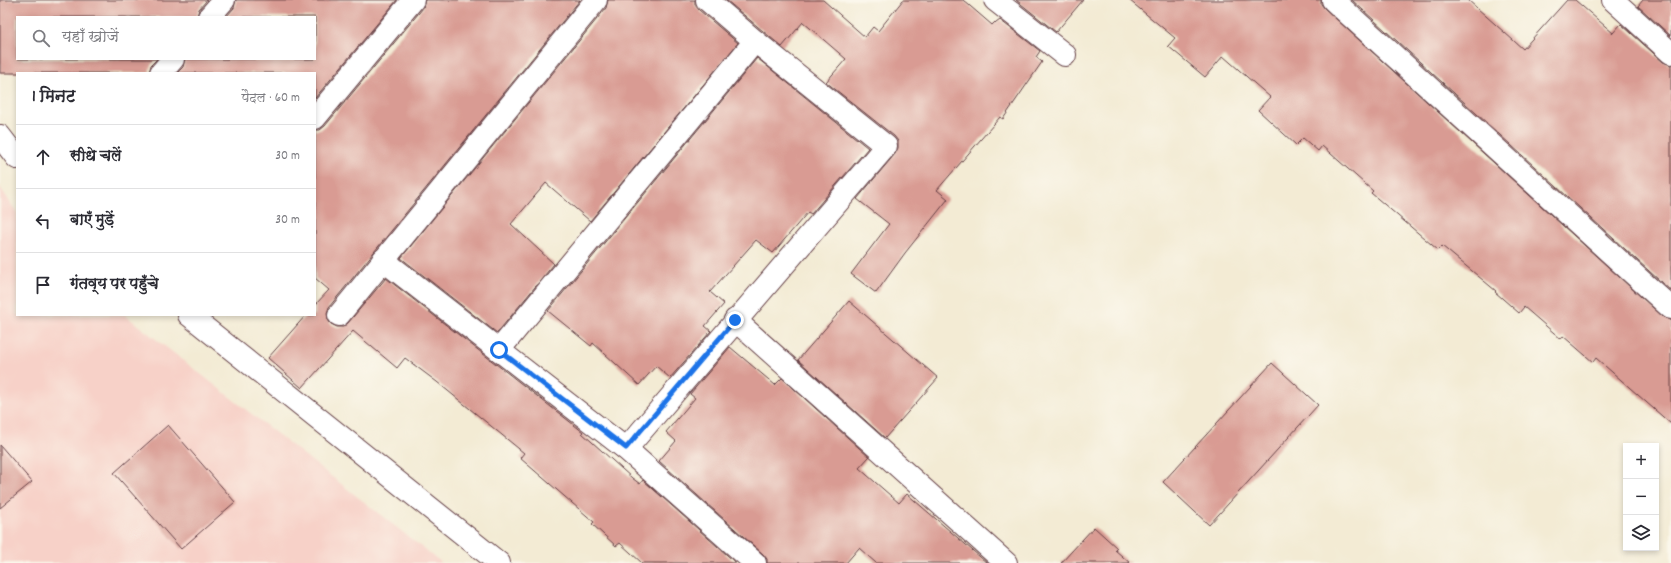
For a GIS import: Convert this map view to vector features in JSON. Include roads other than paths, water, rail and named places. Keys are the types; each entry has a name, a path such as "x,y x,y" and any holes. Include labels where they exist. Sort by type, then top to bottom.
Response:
{"street":[{"path":"211,16 224,0"},
{"path":"316,117 413,0"},
{"path":"339,315 596,0"},
{"path":"626,448 886,146 706,0"},
{"path":"995,0 1065,55"},
{"path":"1333,0 1671,308"},
{"path":"1613,0 1671,53"},
{"path":"499,350 755,41"},
{"path":"162,72 172,60"},
{"path":"0,136 16,157"},
{"path":"383,260 626,448 755,563"},
{"path":"190,316 499,563"},
{"path":"735,320 1006,563"}]}
